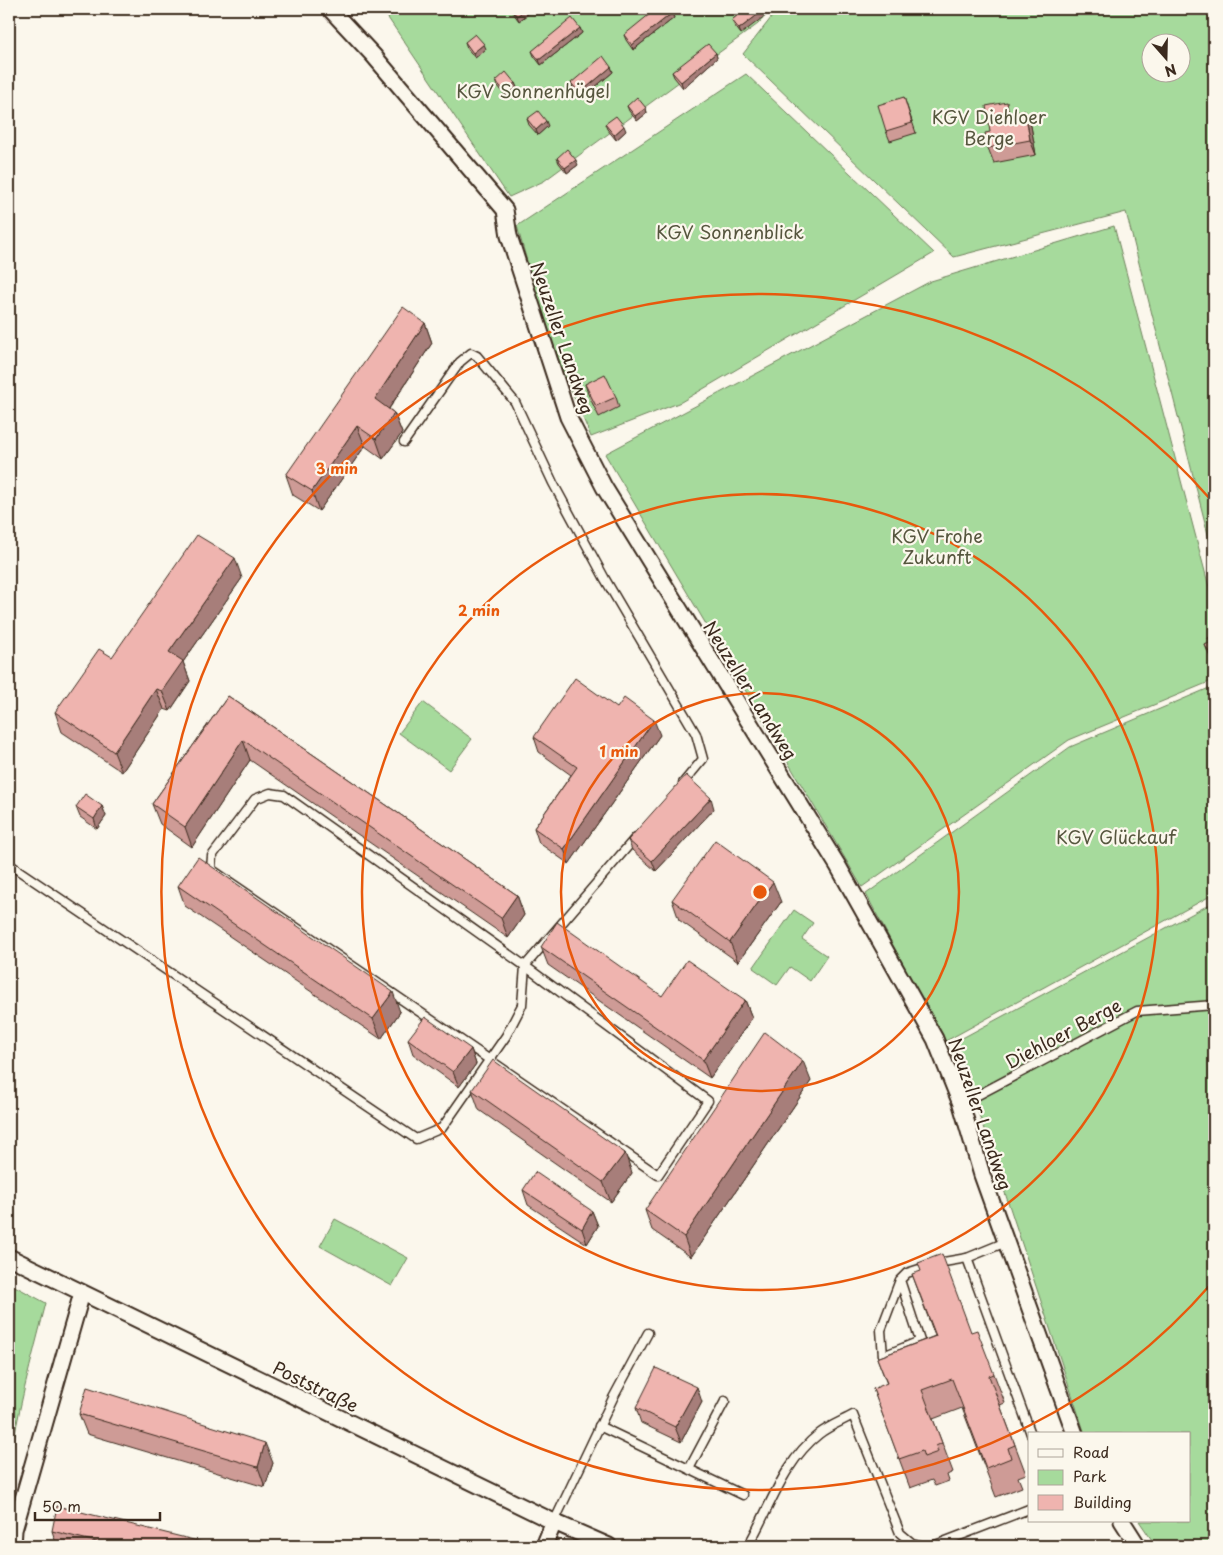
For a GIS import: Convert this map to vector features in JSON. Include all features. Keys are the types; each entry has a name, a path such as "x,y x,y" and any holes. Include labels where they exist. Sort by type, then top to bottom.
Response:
{"street":[{"name":"Neuzeller Landweg","path":"330,9 373,55 505,210 509,236 568,417 604,487 874,928 935,1038 961,1104 1006,1242 1074,1432"},
{"name":"Poststraße","path":"9,1257 554,1522 609,1546"},
{"path":"13,1546 14,1530 82,1294"},
{"path":"544,1546 554,1522"},
{"path":"1123,1522 1138,1546"}],"lane":[{"path":"404,442 460,362 471,353 478,356 515,402 553,483 605,578 696,734 703,759 678,789"},
{"path":"270,794 284,795 525,966 708,1101 658,1175 490,1058 211,869 212,856 255,799 270,794"},
{"path":"9,864 416,1139 442,1128 506,1036 522,1005 525,966 640,833"},
{"name":"Diehloer Berge","path":"961,1104 1137,1011 1214,1005"},
{"path":"900,1280 920,1341 883,1356 881,1330 900,1280 907,1273 938,1263 967,1258 1006,1242"},
{"path":"967,1258 1030,1432"},
{"path":"554,1522 599,1426 648,1333"},
{"path":"688,1469 725,1401"},
{"path":"748,1546 787,1469 801,1450 820,1433 853,1415 900,1533 912,1543 924,1546"},
{"path":"599,1426 743,1496"},
{"path":"933,1546 1028,1509"}],"green space":[{"name":"KGV Sonnenhügel","path":"382,9 772,9 758,24 544,181 509,197"},
{"name":"KGV Diehloer Berge","path":"778,9 1214,9 1214,558 1126,212 954,257 743,54"},
{"name":"KGV Sonnenblick","path":"746,74 934,253 681,402 591,437 548,335 517,226"},
{"name":"KGV Frohe Zukunft","path":"1114,226 1214,606 1214,680 1069,740 862,887 605,454 931,281"},
{"name":"KGV Glückauf","path":"1214,686 1214,894 944,1042 866,894 1070,747"},
{"path":"423,702 472,739 449,770 399,733"},
{"path":"1214,902 1214,1546 1156,1546 1140,1522 1190,1522 1190,1432 1084,1432 955,1042"},
{"path":"794,910 813,923 802,939 827,956 810,981 790,967 777,985 753,968"},
{"path":"335,1219 408,1258 392,1286 320,1246"},
{"path":"9,1283 46,1303 20,1410 9,1476"}],"building":[{"path":"511,9 526,9 517,16"},
{"path":"656,9 669,9 672,13 632,45 624,35"},
{"path":"745,9 765,9 739,29 732,20"},
{"path":"572,18 580,28 539,60 532,51"},
{"path":"475,34 484,44 473,53 465,42"},
{"path":"708,44 716,53 681,82 672,72"},
{"path":"603,56 611,67 580,93 571,83"},
{"path":"506,72 515,83 504,91 496,81"},
{"path":"637,97 646,108 635,116 627,106"},
{"path":"904,97 912,123 886,131 878,105"},
{"path":"1007,102 1009,114 1025,111 1030,140 988,148 985,133 990,132 986,106"},
{"path":"538,111 546,121 536,130 527,119"},
{"path":"616,116 624,126 614,135 605,124"},
{"path":"567,149 576,160 565,168 557,158"},
{"path":"403,307 425,323 375,399 394,413 376,439 357,426 312,491 286,475"},
{"path":"605,374 616,397 596,406 585,384"},
{"path":"197,535 235,558 169,652 183,661 162,691 156,689 114,752 55,712 99,649 112,657"},
{"path":"1214,634 1214,661 1205,645 1211,642 1208,638"},
{"path":"575,678 617,708 624,698 654,720 564,849 534,828 577,767 534,737"},
{"path":"228,696 517,895 501,918 243,740 185,827 152,804"},
{"path":"686,775 711,798 652,861 628,840"},
{"path":"85,794 102,806 94,819 76,807"},
{"path":"715,840 773,882 730,942 672,900"},
{"path":"198,857 393,992 373,1019 178,886"},
{"path":"557,922 662,996 687,960 745,1000 703,1060 541,947"},
{"path":"425,1017 471,1049 453,1072 408,1039"},
{"path":"765,1032 803,1061 684,1237 645,1210"},
{"path":"493,1060 625,1153 603,1182 472,1090"},
{"path":"535,1172 592,1211 582,1229 523,1190"},
{"path":"942,1254 971,1332 977,1330 994,1374 989,1376 1015,1445 1008,1448 1011,1458 986,1468 952,1379 922,1390 942,1443 936,1446 938,1452 924,1457 922,1451 899,1459 873,1389 887,1383 877,1358 936,1336 912,1274 921,1271 918,1263"},
{"path":"656,1368 697,1387 675,1427 636,1408"},
{"path":"87,1387 265,1443 258,1467 79,1414"},
{"path":"57,1506 218,1546 113,1546 52,1531"}]}
